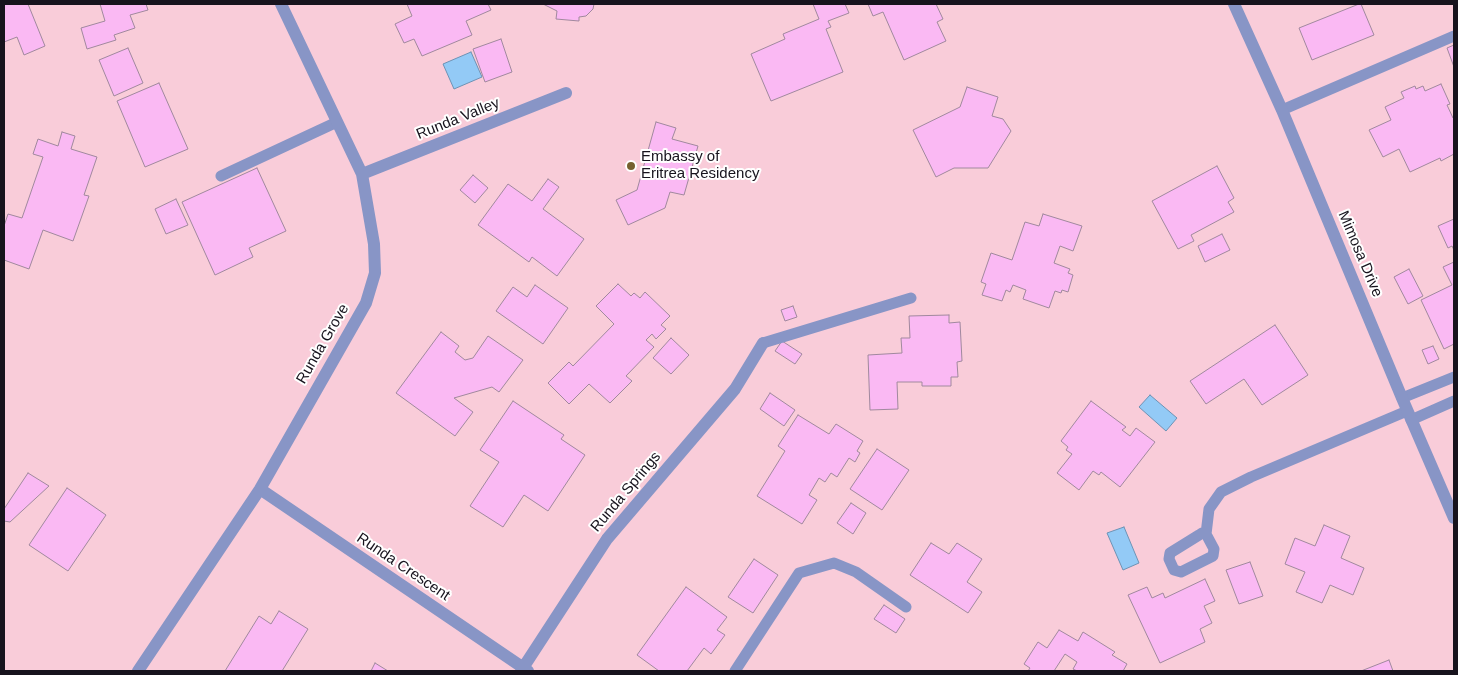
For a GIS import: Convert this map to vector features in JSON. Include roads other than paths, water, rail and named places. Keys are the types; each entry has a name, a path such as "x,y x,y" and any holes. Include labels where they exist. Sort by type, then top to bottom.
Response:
{"street":[{"name":"Runda Grove","path":"138,671 260,489 361,311 375,273 374,244 362,174 281,4"},
{"name":"Mimosa Drive","path":"1234,4 1282,110 1454,518"},
{"name":"Runda Valley","path":"362,174 566,93"},
{"name":"Runda Springs","path":"524,670 607,538 735,389 763,343"},
{"name":"Runda Crescent","path":"260,489 524,670"}],"lane":[{"path":"1282,110 1454,36"},
{"path":"221,176 337,122"},
{"path":"763,343 911,298"},
{"path":"1402,398 1454,377"},
{"path":"1206,534 1209,509 1221,492 1251,477 1409,415 1454,401"},
{"path":"735,671 799,573 834,563 856,572 906,606"}],"water":[{"path":"471,52 482,77 454,89 443,64"},
{"path":"1150,395 1177,418 1166,431 1139,407"},
{"path":"1124,527 1139,563 1123,570 1107,533"}],"place":[{"name":"Embassy of Eritrea Residency","path":"631,166"}]}
